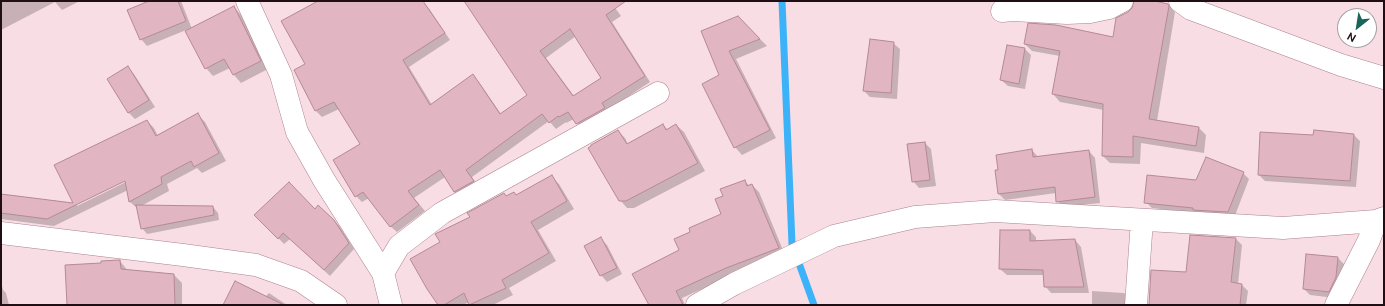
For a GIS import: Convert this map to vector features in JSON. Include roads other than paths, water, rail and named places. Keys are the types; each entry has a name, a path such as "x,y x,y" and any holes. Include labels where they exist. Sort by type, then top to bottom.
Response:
{"street":[{"path":"247,1 281,75 297,132 324,180 383,273 391,305"},
{"path":"1002,11 1013,10 1067,13 1090,12 1109,8 1122,1"},
{"path":"1180,1 1191,9 1341,65 1384,78"},
{"path":"383,273 399,246 442,213 658,93"},
{"path":"697,305 734,284 834,236 915,217 996,211 1283,228 1380,220"},
{"path":"1136,305 1142,220"},
{"path":"1336,305 1380,220"},
{"path":"1,234 256,265 301,281 336,305"}],"waterway":[{"path":"782,1 792,244 814,305"}]}
